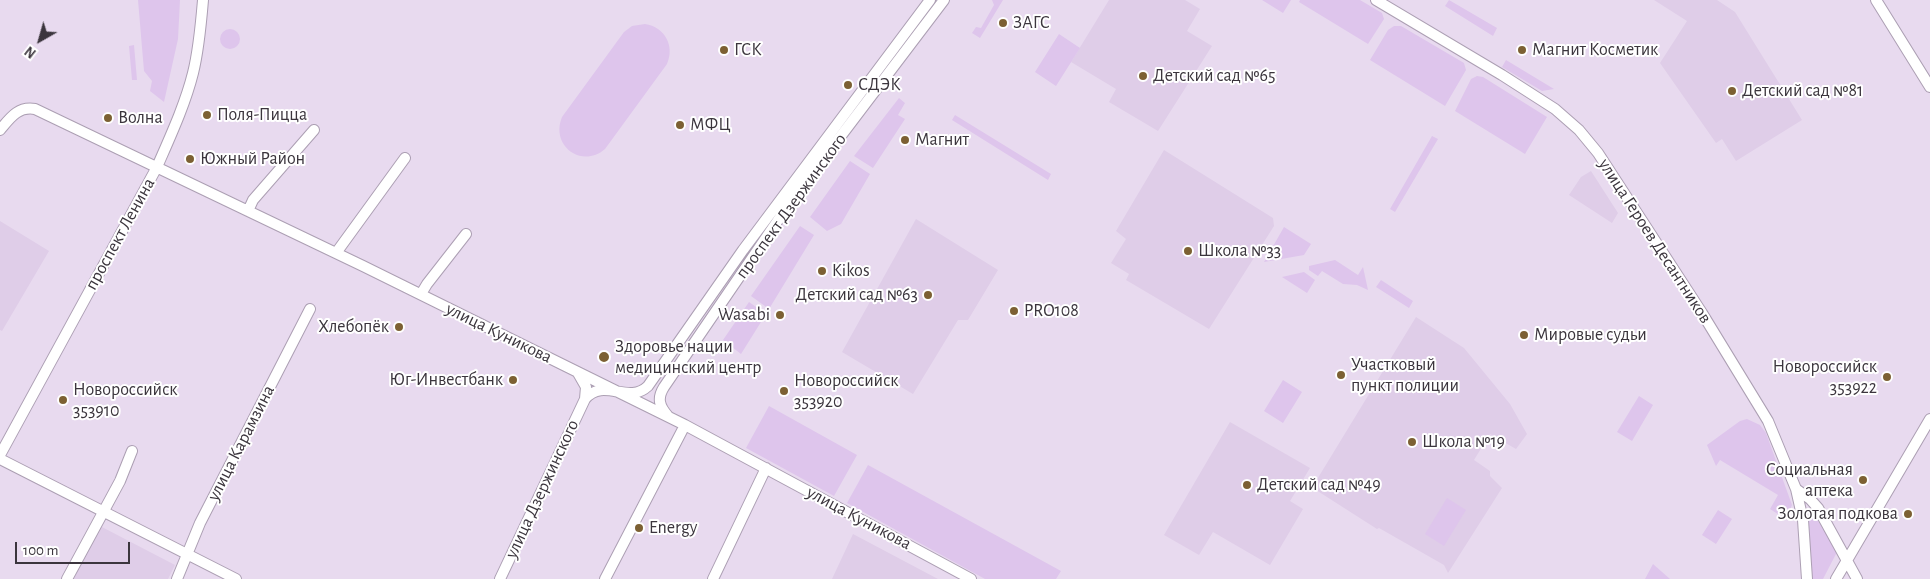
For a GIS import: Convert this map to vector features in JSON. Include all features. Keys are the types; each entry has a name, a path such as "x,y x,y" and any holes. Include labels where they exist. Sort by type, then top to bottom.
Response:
{"street":[{"name":"проспект Ленина","path":"0,455 157,167 174,128 193,74 200,36 203,0"},
{"name":"проспект Дзержинского","path":"648,386 783,204 930,0"},
{"name":"проспект Дзержинского","path":"660,394 783,204 944,0"},
{"name":"улица Героев Десантников","path":"1376,0 1502,75 1554,109 1578,130 1598,153 1702,314 1768,421 1796,489 1810,499 1818,508 1857,579"},
{"path":"1876,0 1930,87"},
{"name":"улица Куникова","path":"0,130 18,110 28,107 35,108 645,404 971,579"},
{"path":"248,211 254,200 314,130"},
{"path":"336,253 405,158"},
{"path":"421,294 466,234"},
{"name":"улица Карамзина","path":"177,579 200,523 310,309"},
{"path":"576,371 581,376 586,387 585,399"},
{"path":"585,399 590,393 600,389 617,392 638,392 648,386"},
{"path":"645,404 648,386"},
{"path":"645,404 660,394"},
{"path":"660,394 660,405 670,418"},
{"name":"улица Дзержинского","path":"500,579 585,399"},
{"path":"1836,579 1930,419"},
{"path":"605,579 685,425"},
{"path":"67,579 120,481 132,451"},
{"path":"0,459 236,579"},
{"path":"713,579 766,468"},
{"path":"1796,489 1803,520 1807,579"}],"shaded area":[{"path":"138,0 180,0 178,39 164,102 150,91 152,81 144,71"},
{"path":"992,0 1003,0 980,38 972,33 976,27 981,28 994,5"},
{"name":"Детский сад №65","path":"1109,0 1185,0 1200,9 1187,31 1212,46 1158,131 1109,102 1116,89 1071,62"},
{"path":"1262,0 1291,0 1283,13"},
{"path":"1300,0 1360,0 1382,13 1384,19 1368,44 1299,2"},
{"path":"1449,0 1497,28 1493,36 1445,6"},
{"name":"Детский сад №81","path":"1654,0 1717,0 1735,12 1802,120 1736,161 1722,139 1716,143 1660,63 1687,21"},
{"path":"645,24 658,29 666,38 670,51 667,64 605,149 596,155 587,157 570,151 560,137 559,128 562,117 624,32 632,26"},
{"path":"1394,26 1401,26 1464,63 1466,70 1445,106 1370,60 1388,30"},
{"path":"230,29 237,32 240,39 237,46 230,49 223,46 220,39 223,32"},
{"path":"1059,34 1080,48 1056,86 1035,72"},
{"path":"134,45 137,80 132,80 129,46"},
{"path":"1506,60 1554,89 1542,91 1502,67"},
{"path":"1477,76 1483,77 1547,117 1525,154 1455,111 1471,79"},
{"path":"899,98 905,103 898,115 905,119 873,168 854,156"},
{"path":"955,115 1051,174 1048,180 952,120"},
{"path":"1432,136 1438,139 1395,212 1390,209"},
{"name":"Школа №33","path":"1164,150 1273,218 1274,226 1209,329 1126,280 1129,274 1111,263 1126,239 1116,231"},
{"path":"850,161 870,174 841,224 827,231 810,217"},
{"path":"1591,171 1618,213 1612,223 1569,195 1581,177"},
{"name":"Детский сад №63","path":"916,219 998,270 968,320 958,320 913,394 842,352"},
{"path":"0,221 49,251 2,331 0,330"},
{"path":"800,226 814,235 769,309 751,296"},
{"path":"1284,227 1311,244 1304,255 1264,262"},
{"path":"1335,260 1358,275 1363,267 1368,290 1357,285 1343,284 1322,271 1318,276 1309,270 1309,266"},
{"path":"1304,272 1315,280 1307,293 1282,277"},
{"path":"1381,280 1413,301 1409,308 1376,287"},
{"path":"749,302 766,314 741,354 723,340"},
{"name":"Школа №19","path":"1416,317 1464,348 1510,404 1527,434 1516,449 1490,434 1474,460 1490,471 1490,476 1502,488 1448,573 1444,565 1379,528 1377,529 1316,490 1313,486"},
{"path":"1283,380 1302,392 1283,423 1264,411"},
{"path":"1639,396 1653,405 1632,441 1617,432"},
{"path":"769,406 857,455 834,496 746,448"},
{"path":"1747,419 1760,425 1766,433 1792,505 1784,518 1770,509 1778,495 1720,460 1716,466 1707,445 1740,421"},
{"name":"Детский сад №49","path":"1230,422 1310,468 1290,501 1303,509 1270,565 1213,532 1199,555 1164,535"},
{"path":"868,465 1061,571 1056,579 985,579 847,503"},
{"path":"1447,498 1466,510 1444,546 1425,534"},
{"path":"1718,510 1732,519 1716,544 1702,535"},
{"path":"1812,511 1837,552 1823,579 1809,579 1806,514"},
{"path":"100,526 175,565 168,579 74,579"},
{"path":"853,534 938,579 832,579"},
{"path":"1653,564 1670,579 1645,579"}],"place":[{"name":"ЗАГС","path":"1003,23"},
{"name":"ГСК","path":"724,50"},
{"name":"Магнит Косметик","path":"1522,50"},
{"name":"Детский сад №65","path":"1143,76"},
{"name":"СДЭК","path":"848,85"},
{"name":"Детский сад №81","path":"1732,91"},
{"name":"Поля-Пицца","path":"207,115"},
{"name":"Волна","path":"108,118"},
{"name":"МФЦ","path":"680,125"},
{"name":"Магнит","path":"905,140"},
{"name":"Южный Район","path":"190,159"},
{"name":"Школа №33","path":"1188,251"},
{"name":"Kikos","path":"822,271"},
{"name":"Детский сад №63","path":"928,295"},
{"name":"PRO108","path":"1014,311"},
{"name":"Wasabi","path":"780,315"},
{"name":"Хлебопёк","path":"399,327"},
{"name":"Мировые судьи","path":"1524,335"},
{"name":"Здоровье нации медицинский центр","path":"604,357"},
{"name":"Участковый пункт полиции","path":"1341,375"},
{"name":"Новороссийск 353922","path":"1887,377"},
{"name":"Юг-Инвестбанк","path":"513,380"},
{"name":"Новороссийск 353920","path":"784,391"},
{"name":"Новороссийск 353910","path":"63,400"},
{"name":"Школа №19","path":"1412,442"},
{"name":"Социальная аптека","path":"1863,480"},
{"name":"Детский сад №49","path":"1247,485"},
{"name":"Золотая подкова","path":"1908,514"},
{"name":"Energy","path":"639,528"}]}
